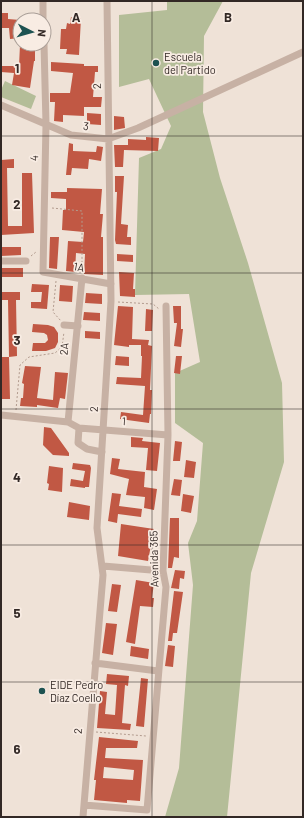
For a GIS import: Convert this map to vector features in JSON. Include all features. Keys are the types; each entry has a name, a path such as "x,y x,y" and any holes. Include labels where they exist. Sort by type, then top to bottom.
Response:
{"street":[{"path":"43,1 43,12"},
{"name":"2","path":"83,817 103,566 97,528 111,301 107,1"},
{"name":"4","path":"43,272 42,247 46,124 44,52"},
{"name":"3","path":"1,105 71,135 108,140 138,128 303,52"},
{"path":"1,261 26,261"},
{"name":"1A","path":"43,272 111,284"},
{"name":"2A","path":"68,422 82,278"},
{"name":"Avenida 365","path":"84,805 147,810 166,587 163,571 168,435 166,306"},
{"path":"64,325 78,326"},
{"name":"1","path":"1,414 68,422 79,428 168,435"},
{"path":"79,428 78,443 82,447 102,452"},
{"path":"103,566 163,571"},
{"path":"95,663 158,670"}],"path":[{"path":"43,208 82,211 82,278"},
{"path":"26,261 42,247"},
{"path":"15,416 20,365 29,357 55,353 62,347 64,325 53,312 56,274"},
{"path":"111,301 153,304 166,314"},
{"path":"89,731 153,737"}],"green space":[{"path":"167,1 223,1 204,36 203,112 220,178 248,263 282,383 284,462 251,573 227,817 165,817 179,768 193,585 188,543 197,521 203,443 175,423 175,373 200,362 189,294 135,295 139,158 161,149 171,126 149,79 119,87 119,15 167,10"},
{"path":"5,81 36,96 31,109 1,97 1,90"}],"building":[{"path":"1,13 8,13 8,19 12,19 12,39 10,39 9,28 1,28"},
{"path":"71,17 81,18 79,55 66,54 67,49 60,49 61,29 66,29 67,23 70,24"},
{"path":"20,52 35,52 35,61 30,88 12,85 14,73 1,72 1,66 19,66"},
{"path":"51,62 98,66 98,72 95,72 93,97 102,97 101,107 84,107 84,116 63,115 63,122 54,121 55,102 50,102 50,93 70,93 73,73 51,71"},
{"path":"87,113 101,114 101,125 87,124"},
{"path":"114,116 124,117 125,128 114,130"},
{"path":"146,137 159,138 158,151 124,150 123,167 115,167 114,145 128,145 128,139 146,140"},
{"path":"69,143 73,144 73,151 96,152 97,146 103,147 101,161 89,159 88,169 72,168 71,175 66,175"},
{"path":"14,159 14,168 7,168 8,226 22,226 22,173 32,173 34,233 1,235 1,160"},
{"path":"115,176 124,176 121,224 128,225 127,237 131,237 131,245 116,244 115,240 117,192 115,192"},
{"path":"67,188 102,189 100,214 103,214 101,237 103,237 103,275 84,274 85,254 76,253 75,272 66,271 68,241 83,242 84,232 62,230 63,210 66,210 66,199 51,198 51,192 67,192"},
{"path":"50,237 59,237 57,269 49,268"},
{"path":"1,247 21,247 21,255 1,256"},
{"path":"117,254 133,255 133,262 117,261"},
{"path":"1,268 23,268 23,277 1,277"},
{"path":"119,272 134,273 133,289 135,289 135,297 120,296"},
{"path":"32,284 49,285 47,309 31,308 31,302 41,302 42,292 31,292"},
{"path":"60,285 73,286 72,302 59,301"},
{"path":"1,292 20,292 20,300 16,300 17,356 9,357 8,300 1,300"},
{"path":"86,293 102,294 102,304 85,303"},
{"path":"118,306 133,307 132,339 149,340 148,345 152,346 150,390 152,390 149,423 120,419 121,412 143,415 145,386 116,384 117,377 141,378 142,356 141,345 129,345 129,347 114,345"},
{"path":"173,306 181,306 181,329 183,329 181,347 174,346 177,323 174,323"},
{"path":"146,309 153,310 152,331 145,331"},
{"path":"84,312 100,313 100,321 83,320"},
{"path":"33,324 54,327 58,333 58,342 55,348 46,351 32,351 33,343 45,343 48,340 47,335 44,333 32,332"},
{"path":"85,331 100,332 100,339 85,338"},
{"path":"116,356 129,357 129,366 115,365"},
{"path":"176,356 182,356 180,374 174,373"},
{"path":"1,357 9,357 10,399 1,399"},
{"path":"25,366 41,367 37,398 53,400 55,372 68,373 65,399 60,398 58,408 37,405 37,407 20,406 21,398 23,398 24,384 22,383"},
{"path":"44,427 51,428 69,453 69,456 53,455 43,445"},
{"path":"131,437 143,438 142,441 160,443 157,471 146,470 148,448 131,447"},
{"path":"175,441 182,442 180,461 173,461"},
{"path":"112,458 120,459 118,469 145,472 144,487 157,489 154,510 144,508 145,497 126,495 129,479 110,474"},
{"path":"186,460 196,462 194,478 184,477"},
{"path":"73,463 90,465 89,487 85,488 70,486 71,479 83,481 85,471 72,469"},
{"path":"49,466 63,468 62,492 48,490 49,484 47,483"},
{"path":"174,479 182,480 180,496 171,495"},
{"path":"112,493 121,494 119,506 142,509 141,517 118,514 117,523 108,521"},
{"path":"183,494 194,496 191,513 181,511"},
{"path":"69,502 90,506 89,520 67,517"},
{"path":"170,518 179,518 179,558 174,557 172,568 168,568"},
{"path":"121,524 154,529 148,561 118,556"},
{"path":"175,570 185,571 184,579 180,578 179,589 171,588"},
{"path":"136,580 154,583 152,598 154,598 153,607 140,606 135,644 126,642"},
{"path":"112,584 121,585 117,612 108,611"},
{"path":"174,591 183,592 177,633 173,633 172,641 168,641"},
{"path":"106,623 117,624 113,655 102,653"},
{"path":"168,645 175,646 173,667 165,666"},
{"path":"131,646 149,649 148,659 130,656"},
{"path":"107,674 129,676 128,686 125,685 122,723 131,724 130,730 97,728 100,691 107,692 105,714 115,715 117,685 106,684"},
{"path":"141,678 148,679 144,727 136,726"},
{"path":"99,737 138,741 137,748 106,748 105,758 143,760 140,801 127,800 127,803 94,800 96,780 94,780","holes":["104,767 134,770 133,780 103,778"]}],"place":[{"name":"Escuela del Partido","path":"156,63"},
{"name":"EIDE Pedro Díaz Coello","path":"42,691"}]}
